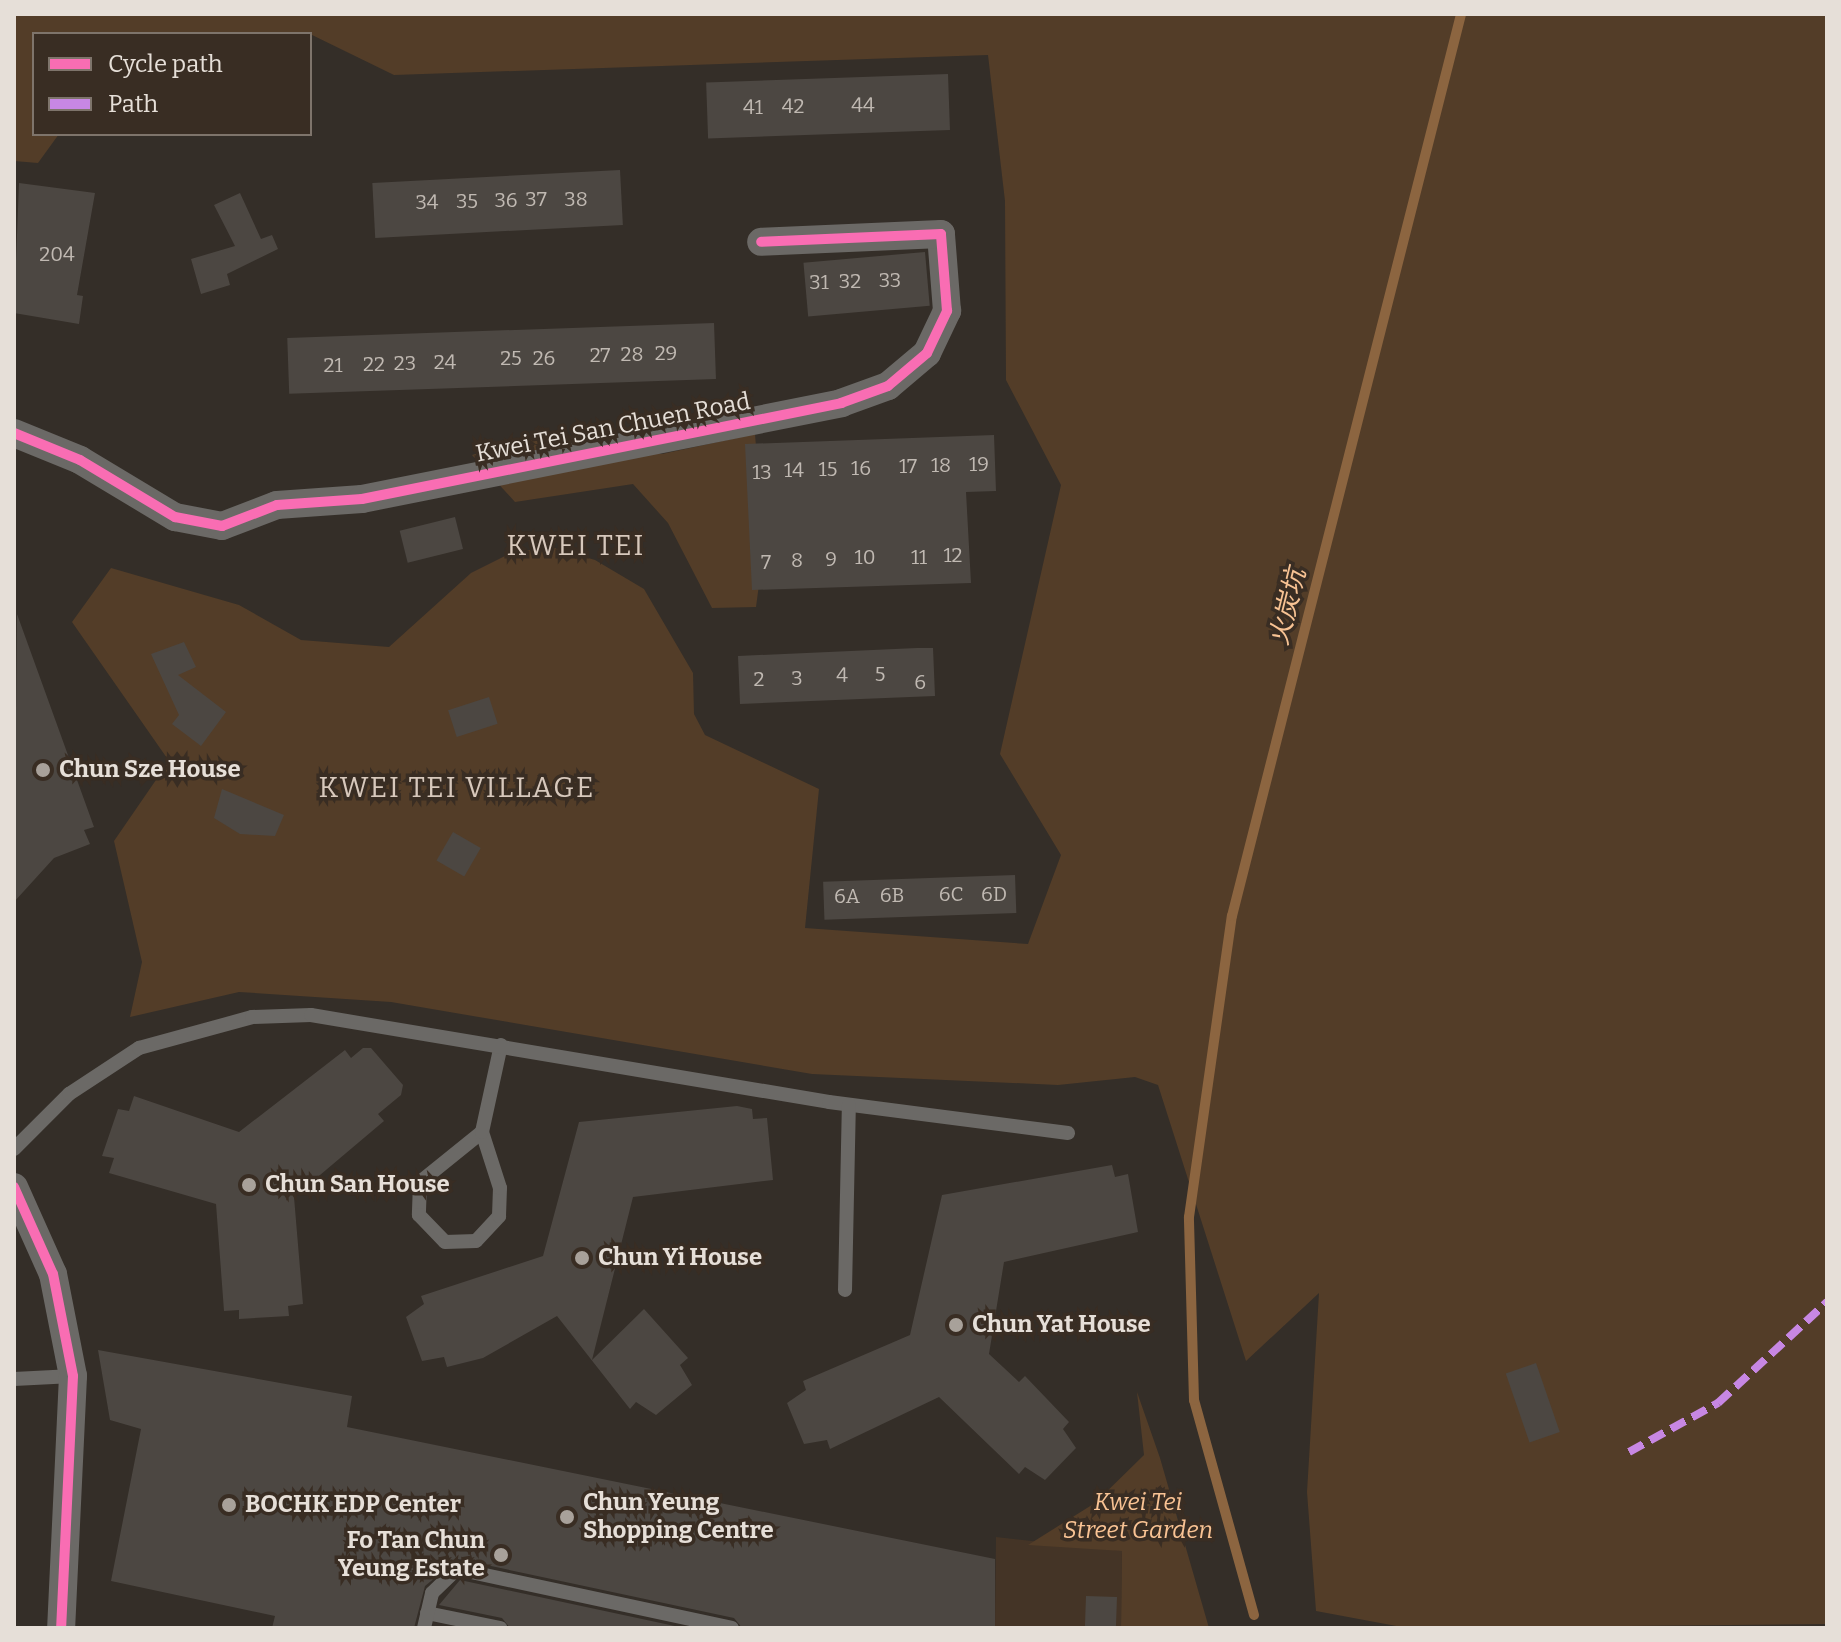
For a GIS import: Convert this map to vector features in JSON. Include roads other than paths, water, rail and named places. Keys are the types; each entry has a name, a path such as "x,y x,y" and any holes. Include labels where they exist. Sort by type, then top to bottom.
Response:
{"street":[{"name":"Kwei Tei San Chuen Road","path":"14,433 69,454 175,517 222,526 277,505 362,499 841,403 888,386 927,353 947,311 941,234 761,242"},
{"path":"14,1187 53,1274 73,1376 61,1628"}],"lane":[{"path":"14,1149 81,1087 139,1048 195,1028 311,1015 849,1105 1068,1133"},
{"path":"482,1132 420,1182 419,1215 445,1242 476,1241 499,1216 500,1188 482,1132 501,1045"},
{"path":"845,1290 849,1105"},
{"path":"14,1379 73,1376"},
{"path":"500,1628 426,1621 441,1577 476,1570 732,1628"}],"waterway":[{"name":"火炭坑","path":"1254,1615 1194,1400 1189,1217 1232,916 1461,14"}],"place":[{"name":"Chun Sze House","path":"43,770"},
{"name":"Chun San House","path":"249,1185"},
{"name":"Chun Yi House","path":"582,1258"},
{"name":"Chun Yat House","path":"956,1325"},
{"name":"BOCHK EDP Center","path":"229,1505"},
{"name":"Chun Yeung Shopping Centre","path":"567,1517"},
{"name":"Fo Tan Chun Yeung Estate","path":"501,1555"}],"district":[{"name":"KWEI TEI","path":"576,546"},
{"name":"KWEI TEI VILLAGE","path":"457,788"}],"park label":[{"name":"Kwei Tei Street Garden","path":"1138,1517"}]}
